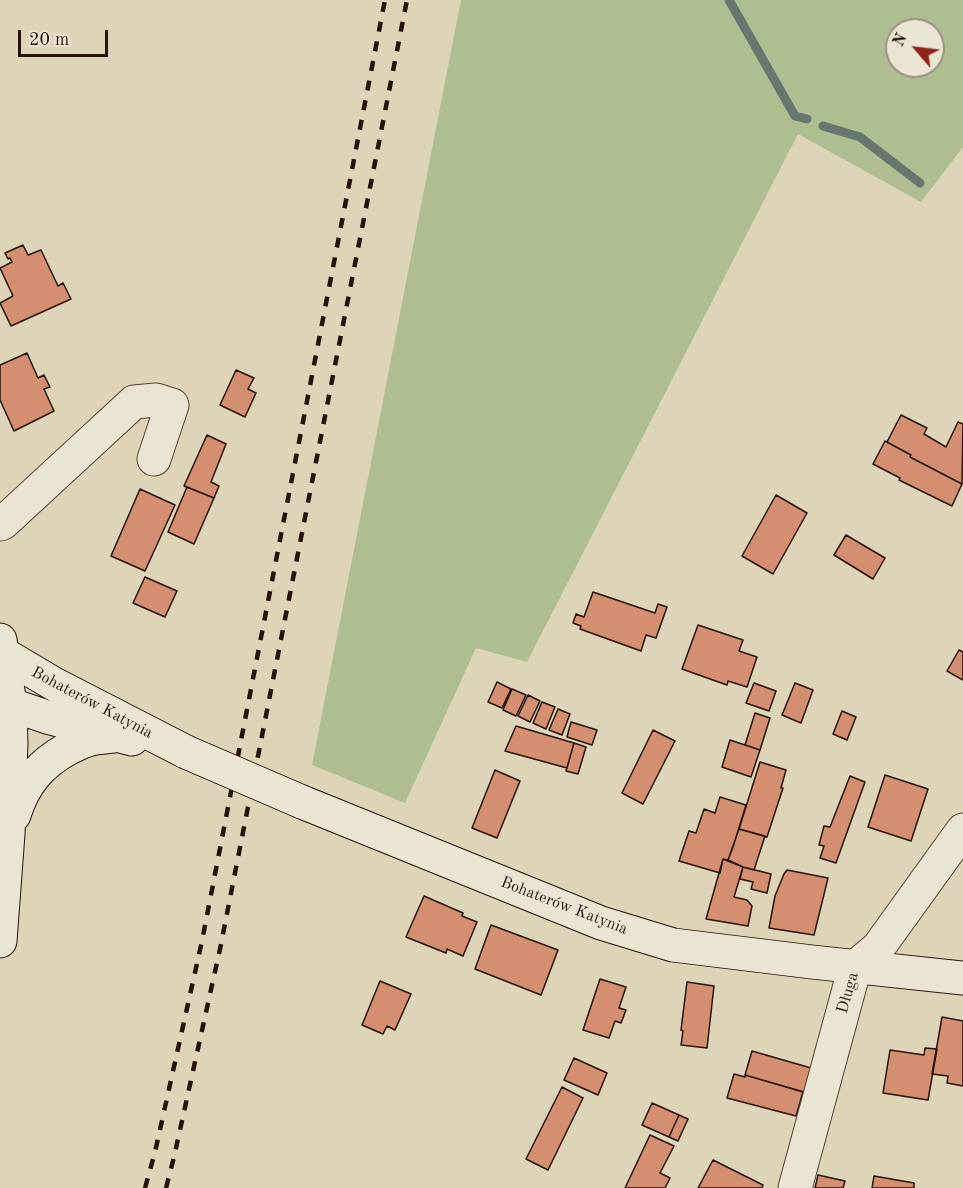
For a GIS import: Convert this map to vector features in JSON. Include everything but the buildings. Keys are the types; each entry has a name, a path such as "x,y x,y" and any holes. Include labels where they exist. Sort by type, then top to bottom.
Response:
{"street":[{"path":"0,524 134,402 156,400 172,405 154,459"},
{"path":"0,941 8,834 11,743 1,648"},
{"name":"Bohaterów Katynia","path":"1,648 54,684 186,752 601,923 674,945 963,978"},
{"name":"Bohaterów Katynia","path":"5,702 47,717 186,752"},
{"path":"8,834 18,803 34,774 53,757 80,742 118,736"},
{"name":"Długa","path":"795,1188 855,967 878,948 963,830"}],"green space":[{"path":"461,0 963,0 963,147 921,202 798,134 527,662 476,648 405,803 312,765"}],"waterway":[{"path":"729,0 795,116 807,119"},
{"path":"823,126 860,137 920,183"}],"railway":[{"path":"145,1188 202,941 385,0"},
{"path":"166,1188 220,949 407,0"}]}
